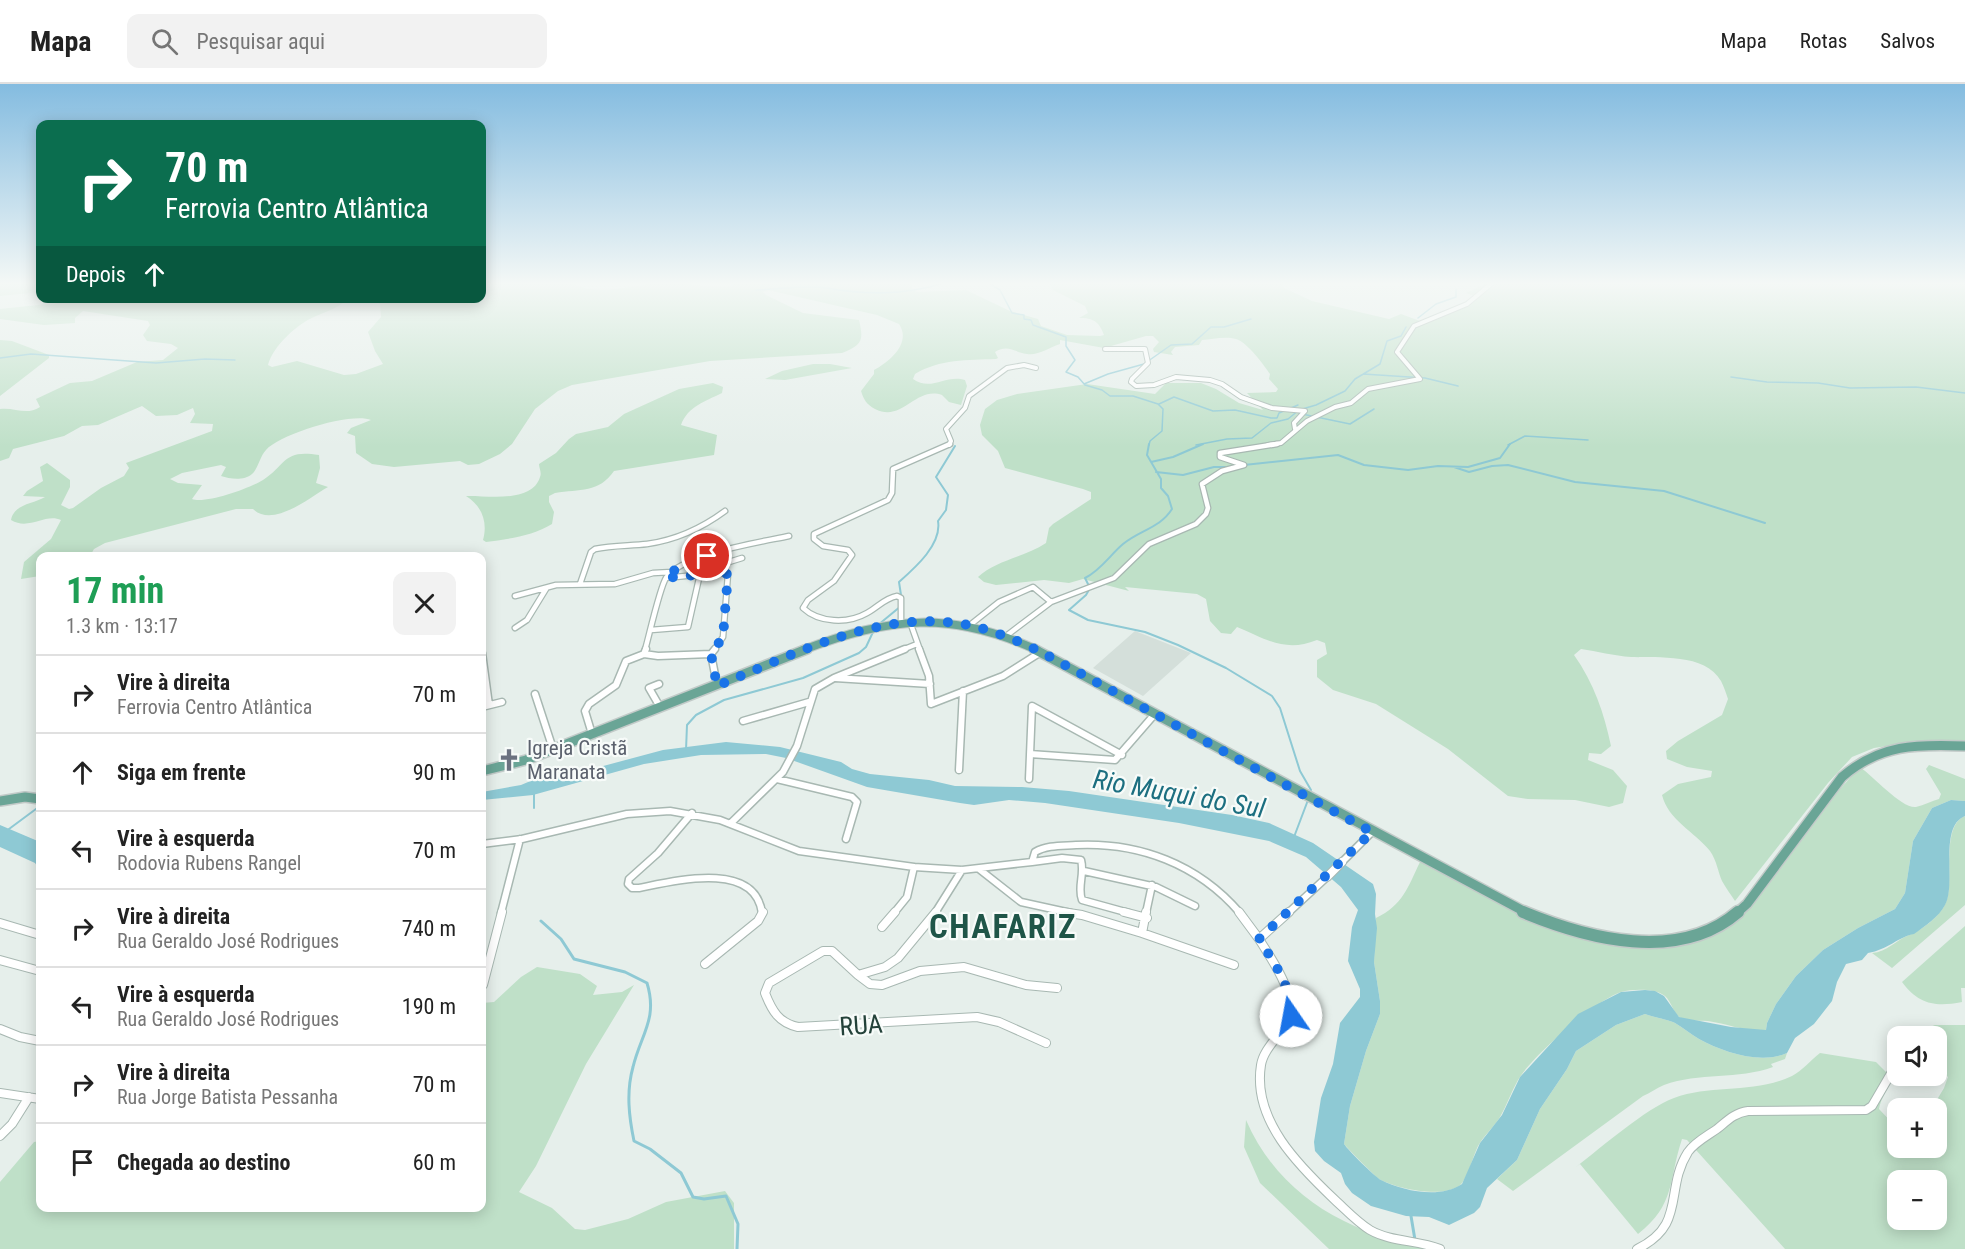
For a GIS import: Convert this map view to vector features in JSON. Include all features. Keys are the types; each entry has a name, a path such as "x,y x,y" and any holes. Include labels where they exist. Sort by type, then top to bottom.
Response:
{"main road":[{"path":"486,770 512,765 858,632 905,622 930,621 970,625 1006,636 1041,652 1508,905 1557,926 1583,934 1627,941 1680,939 1706,933 1725,923 1747,904 1842,777 1860,761 1879,752 1902,747 1965,746"},
{"path":"0,801 25,797 36,798"}],"street":[{"path":"1006,636 1051,602 1114,578 1149,544 1196,524 1206,514 1208,503 1202,484 1222,471 1244,465 1219,456 1222,452 1281,443 1286,441 1295,429 1335,407 1352,403 1368,388 1420,379 1396,352 1405,338"},
{"path":"1105,349 1145,349 1148,363 1132,379 1131,382 1136,386 1154,386 1180,377 1213,381 1241,397 1272,408 1305,411 1294,423 1295,429"},
{"path":"1036,368 1024,365 1010,366 971,394 965,408 946,427 951,441 949,445 893,469 892,493 888,500 814,534 814,539 821,544 848,550 852,555 834,581 806,602 803,608 819,618 847,619 861,616 891,597 901,598 905,622 917,644 930,684 931,704 1004,676 1041,652"},
{"path":"580,584 591,552 595,549 642,545 680,535 705,525 725,511"},
{"path":"515,596 547,588 580,584 615,584 653,573 672,572 726,550 789,536"},
{"path":"686,576 701,568 742,558"},
{"path":"644,654 666,578 672,572"},
{"path":"666,578 700,574 728,574 723,637 711,654 717,686"},
{"path":"651,630 688,627 700,574"},
{"path":"970,625 986,609 1012,594 1033,587 1051,602"},
{"path":"515,628 527,620 547,588"},
{"path":"730,823 783,772 797,746 809,702 815,689 834,678 917,644"},
{"path":"592,734 584,713 586,708 616,686 621,664 625,659 644,654 658,656 711,654"},
{"path":"834,678 930,684"},
{"path":"659,684 649,688 660,707"},
{"path":"486,690 489,705"},
{"path":"959,770 963,691"},
{"path":"535,694 553,749"},
{"path":"486,706 502,702"},
{"path":"743,721 809,702"},
{"path":"1029,779 1032,706 1122,755"},
{"path":"1030,754 1115,760 1122,755 1154,715"},
{"path":"777,779 852,797 857,802 846,838"},
{"path":"486,844 520,840 594,819 635,812 661,810 692,813 730,823 768,841 799,851 914,867 979,869 1076,857 1081,860 1084,871 1079,893 1082,900 1147,918"},
{"path":"692,813 664,847 637,871 628,887 639,888 700,878 715,878 731,880 752,889 759,897 763,912 758,921 705,964"},
{"path":"1259,939 1372,832"},
{"path":"486,956 520,840"},
{"path":"1032,862 1035,850 1062,846 1119,846 1152,854 1200,874 1221,890 1259,939 1273,961 1289,996 1291,1016 1261,1062 1259,1075 1266,1109 1284,1145 1297,1162 1369,1229 1408,1241 1425,1242 1440,1249"},
{"path":"882,927 907,897 914,867"},
{"path":"979,869 1021,902 1082,915 1234,965"},
{"path":"858,975 890,965 899,956 949,894 962,870"},
{"path":"1084,871 1152,885 1175,893 1195,906"},
{"path":"1142,933 1147,918 1152,885"},
{"path":"0,923 36,934"},
{"name":"RUA","path":"858,975 832,951 823,951 776,978 766,988 765,993 774,1015 784,1024 798,1028 977,1017 999,1022 1046,1043"},
{"path":"0,960 36,970"},
{"path":"858,975 870,984 882,985 920,971 964,967 1026,985 1057,988"},
{"path":"0,1029 36,1040"},
{"path":"1637,1249 1651,1244 1670,1219 1680,1172 1690,1149 1734,1114 1748,1111 1866,1110 1872,1106 1887,1080"},
{"path":"0,1093 36,1098"},
{"path":"0,1136 12,1124 29,1097"}],"shaded area":[{"path":"1135,631 1191,653 1143,696 1093,668"}],"green space":[{"path":"145,338 285,338 275,350 268,365 272,367 297,361 344,375 356,374 383,364 370,338 861,338 857,345 842,353 710,361 572,385 558,391 535,409 512,444 500,454 479,464 468,465 460,461 394,467 372,464 356,453 355,436 347,433 351,428 371,420 348,419 316,426 274,444 266,450 254,472 245,478 233,479 221,476 226,467 221,465 182,473 170,479 178,483 202,485 192,499 207,499 239,491 263,480 292,456 319,455 320,468 316,483 328,487 301,504 270,515 261,514 253,509 236,509 105,543 92,552 36,552 36,577 21,579 24,562 51,539 61,520 55,518 24,524 11,520 20,508 45,497 23,496 43,481 40,467 47,463 70,480 70,487 61,505 69,509 124,476 129,468 126,463 212,431 213,424 190,423 195,414 193,408 177,415 156,416 142,406 98,425 82,426 64,436 13,449 9,458 0,461 0,409 35,410 40,407 36,399 70,383 92,381 137,362 163,360 178,348 171,344 147,341"},
{"path":"903,338 1138,338 1104,348 1060,340 1060,344 1040,353 1022,353 1004,349 995,352 998,358 996,359 964,360 934,365 915,374 913,379 926,384 951,379 965,380 967,386 961,405 949,402 942,395 933,394 924,395 893,411 885,412 875,409 864,399 861,391 874,374 874,370 892,357"},
{"path":"1155,338 1216,338 1202,340 1199,345 1175,347 1171,352 1173,355 1154,352 1153,349 1159,342"},
{"path":"1231,338 1965,338 1965,744 1900,744 1874,748 1852,757 1828,783 1735,901 1722,881 1710,851 1670,812 1662,795 1678,784 1711,777 1712,771 1687,767 1667,759 1666,751 1678,741 1722,715 1728,699 1721,681 1714,672 1693,661 1625,656 1581,649 1574,655 1597,699 1611,746 1601,754 1589,753 1588,760 1613,770 1627,786 1623,803 1609,807 1575,800 1528,799 1508,796 1448,749 1376,704 1333,690 1317,677 1317,660 1327,654 1325,643 1317,640 1306,644 1285,645 1237,627 1231,634 1221,633 1210,621 1206,599 1197,594 1125,587 1129,591 1083,579 1069,583 1044,580 996,585 984,582 978,577 993,566 1046,543 1049,528 1053,524 1091,499 1091,492 1083,489 1005,468 998,451 982,435 980,425 985,409 997,400 1017,394 1087,384 1155,394 1166,383 1201,383 1239,403 1263,410 1247,393 1276,392 1278,389 1269,379 1270,374 1260,360 1236,339"},
{"path":"0,340 12,341 49,355 49,358 0,396"},
{"path":"813,364 852,368 785,380 765,379 782,371"},
{"path":"713,383 723,387 722,393 693,409 681,425 717,435 714,455 614,471 595,487 549,496 554,512 552,524 545,528 512,538 486,542 483,540 485,527 482,515 472,500 466,496 496,497 518,495 528,491 535,486 540,477 539,464 556,453 576,434 608,427 624,414 679,389"},
{"path":"1929,765 1965,779 1965,801 1951,800 1932,808 1913,841 1905,893 1895,909 1823,950 1796,976 1776,1004 1766,1030 1751,1030 1708,1021 1684,1019 1678,1016 1661,993 1644,990 1621,992 1581,1017 1525,1070 1500,1117 1478,1146 1467,1174 1459,1186 1451,1190 1431,1192 1407,1189 1387,1183 1379,1179 1344,1144 1350,1106 1366,1051 1380,1014 1374,962 1376,918 1399,901 1420,862 1524,917 1674,945 1740,917 1763,892 1840,789 1860,767 1903,803 1916,807 1939,799 1941,794 1926,769"},
{"path":"1965,816 1965,905 1892,968 1872,953 1920,930 1931,922 1944,907 1948,893 1950,842 1957,822"},
{"path":"1965,926 1965,988 1961,988 1962,1002 1936,1004 1915,996 1902,982"},
{"path":"537,967 580,974 597,986 593,995 622,992 634,985 586,1064 536,1166 519,1192 552,1208 575,1229 585,1230 628,1219 666,1202 725,1191 734,1203 734,1249 0,1249 0,1182 36,1142 36,1212 486,1212 486,1003 494,1002 521,977"},
{"path":"1645,1014 1675,1023 1699,1039 1731,1052 1766,1058 1787,1053 1785,1059 1771,1064 1773,1067 1760,1071 1677,1081 1664,1085 1643,1096 1513,1191 1497,1179 1517,1160 1540,1109 1567,1069 1576,1051 1616,1025"},
{"path":"1965,1025 1965,1249 1785,1249 1687,1140 1682,1139 1665,1202 1650,1223 1638,1234 1580,1164 1576,1167 1624,1129 1663,1103 1703,1091 1778,1082 1796,1074 1820,1053 1876,1062 1887,1073 1887,1086 1879,1109 1887,1117 1887,1158 1947,1158 1947,1098 1938,1098 1945,1086 1947,1086 1947,1026 1933,1026"},
{"path":"1246,1120 1261,1148 1279,1172 1300,1193 1324,1210 1378,1235 1438,1249 1329,1249 1260,1183 1244,1147"}],"water":[{"path":"726,742 780,747 841,762 852,769 870,774 929,780 955,786 1022,787 1069,791 1232,815 1269,823 1313,843 1373,884 1376,894 1377,928 1374,962 1380,1014 1366,1051 1350,1106 1344,1144 1381,1180 1422,1192 1453,1189 1462,1184 1480,1143 1502,1115 1520,1077 1578,1014 1621,992 1655,991 1664,996 1679,1017 1731,1027 1766,1030 1776,1004 1796,976 1823,950 1895,909 1905,893 1913,841 1932,808 1951,800 1965,801 1965,816 1957,822 1952,831 1948,895 1939,913 1914,934 1868,953 1862,960 1846,964 1837,982 1832,1001 1814,1024 1795,1038 1787,1053 1766,1058 1731,1052 1699,1039 1675,1023 1645,1014 1616,1025 1576,1051 1567,1069 1540,1109 1517,1160 1487,1188 1480,1207 1474,1213 1449,1225 1429,1217 1406,1216 1371,1206 1352,1193 1341,1173 1324,1161 1315,1151 1314,1142 1321,1098 1333,1064 1340,1023 1360,997 1360,989 1348,961 1352,927 1358,910 1341,887 1306,857 1269,841 1179,823 1045,803 1009,800 974,805 867,787 786,758 766,754 701,755 644,764 533,795 486,800 486,791 521,785 540,777 592,769 663,750"},
{"path":"0,825 36,840 36,864 35,863 0,847"}],"waterway":[{"path":"1066,338 1066,346 1075,360 1066,372 1078,377 1084,384"},
{"path":"1084,384 1108,374 1144,364 1171,345 1192,344 1198,338"},
{"path":"1363,374 1380,364 1387,341 1394,338"},
{"path":"0,358 31,354 156,363 205,359 235,360"},
{"path":"1196,445 1227,439 1252,438 1271,423 1288,419 1299,410 1316,405 1345,391 1355,379 1363,374"},
{"path":"1363,374 1425,378 1458,386"},
{"path":"1731,377 1767,382 1818,383 1850,388 1916,387 1965,393"},
{"path":"1084,384 1102,390 1110,396 1133,396 1158,404 1163,409 1162,431 1150,441 1149,445"},
{"path":"1159,404 1174,397 1213,411 1235,410 1271,418 1277,418 1279,413 1298,405"},
{"path":"1302,414 1350,424 1374,409"},
{"path":"1508,445 1525,436 1588,440"},
{"path":"1149,444 1147,455 1151,462"},
{"path":"1151,462 1173,457 1203,444"},
{"path":"1244,465 1338,455 1364,465 1408,470 1438,466 1468,467 1500,458 1510,444"},
{"path":"901,595 899,582 926,554 936,538 938,521 946,510 948,495 936,477 955,446"},
{"path":"1151,462 1157,472"},
{"path":"1454,467 1469,472 1492,466 1508,465 1575,482 1664,491 1765,523"},
{"path":"1157,472 1183,475 1214,467 1230,467"},
{"path":"1157,472 1161,479 1161,488 1168,496 1172,509 1162,521 1129,539 1101,567 1085,578 1090,588 1086,595 1069,610 1088,620 1145,632 1178,645 1226,668 1272,696 1280,708 1300,771 1311,790 1309,795"},
{"path":"878,625 901,606"},
{"path":"686,750 687,725 696,715 724,700 803,678 859,653 866,647 873,632"},
{"path":"534,793 534,808"},
{"path":"1294,837 1308,800"},
{"path":"9,829 36,809"},
{"path":"541,921 561,939 574,959 625,972 647,983 651,1007 650,1017 636,1055 629,1095 634,1141 650,1149 681,1173 693,1197 704,1199 726,1196 738,1224 737,1249"},
{"path":"1411,1216 1415,1240"}],"place":[{"name":"Igreja Cristã Maranata","path":"509,760"}],"district":[{"name":"CHAFARIZ","path":"1003,926"}],"route":[{"path":"707,556 676,569 666,578 714,573 728,574 723,637 711,654 717,686 811,648 868,629 930,621 970,625 1006,636 1041,652 1372,832 1259,939 1273,961 1289,996 1291,1016"}],"water label":[{"name":"Rio Muqui do Sul","path":"1179,794"}]}
